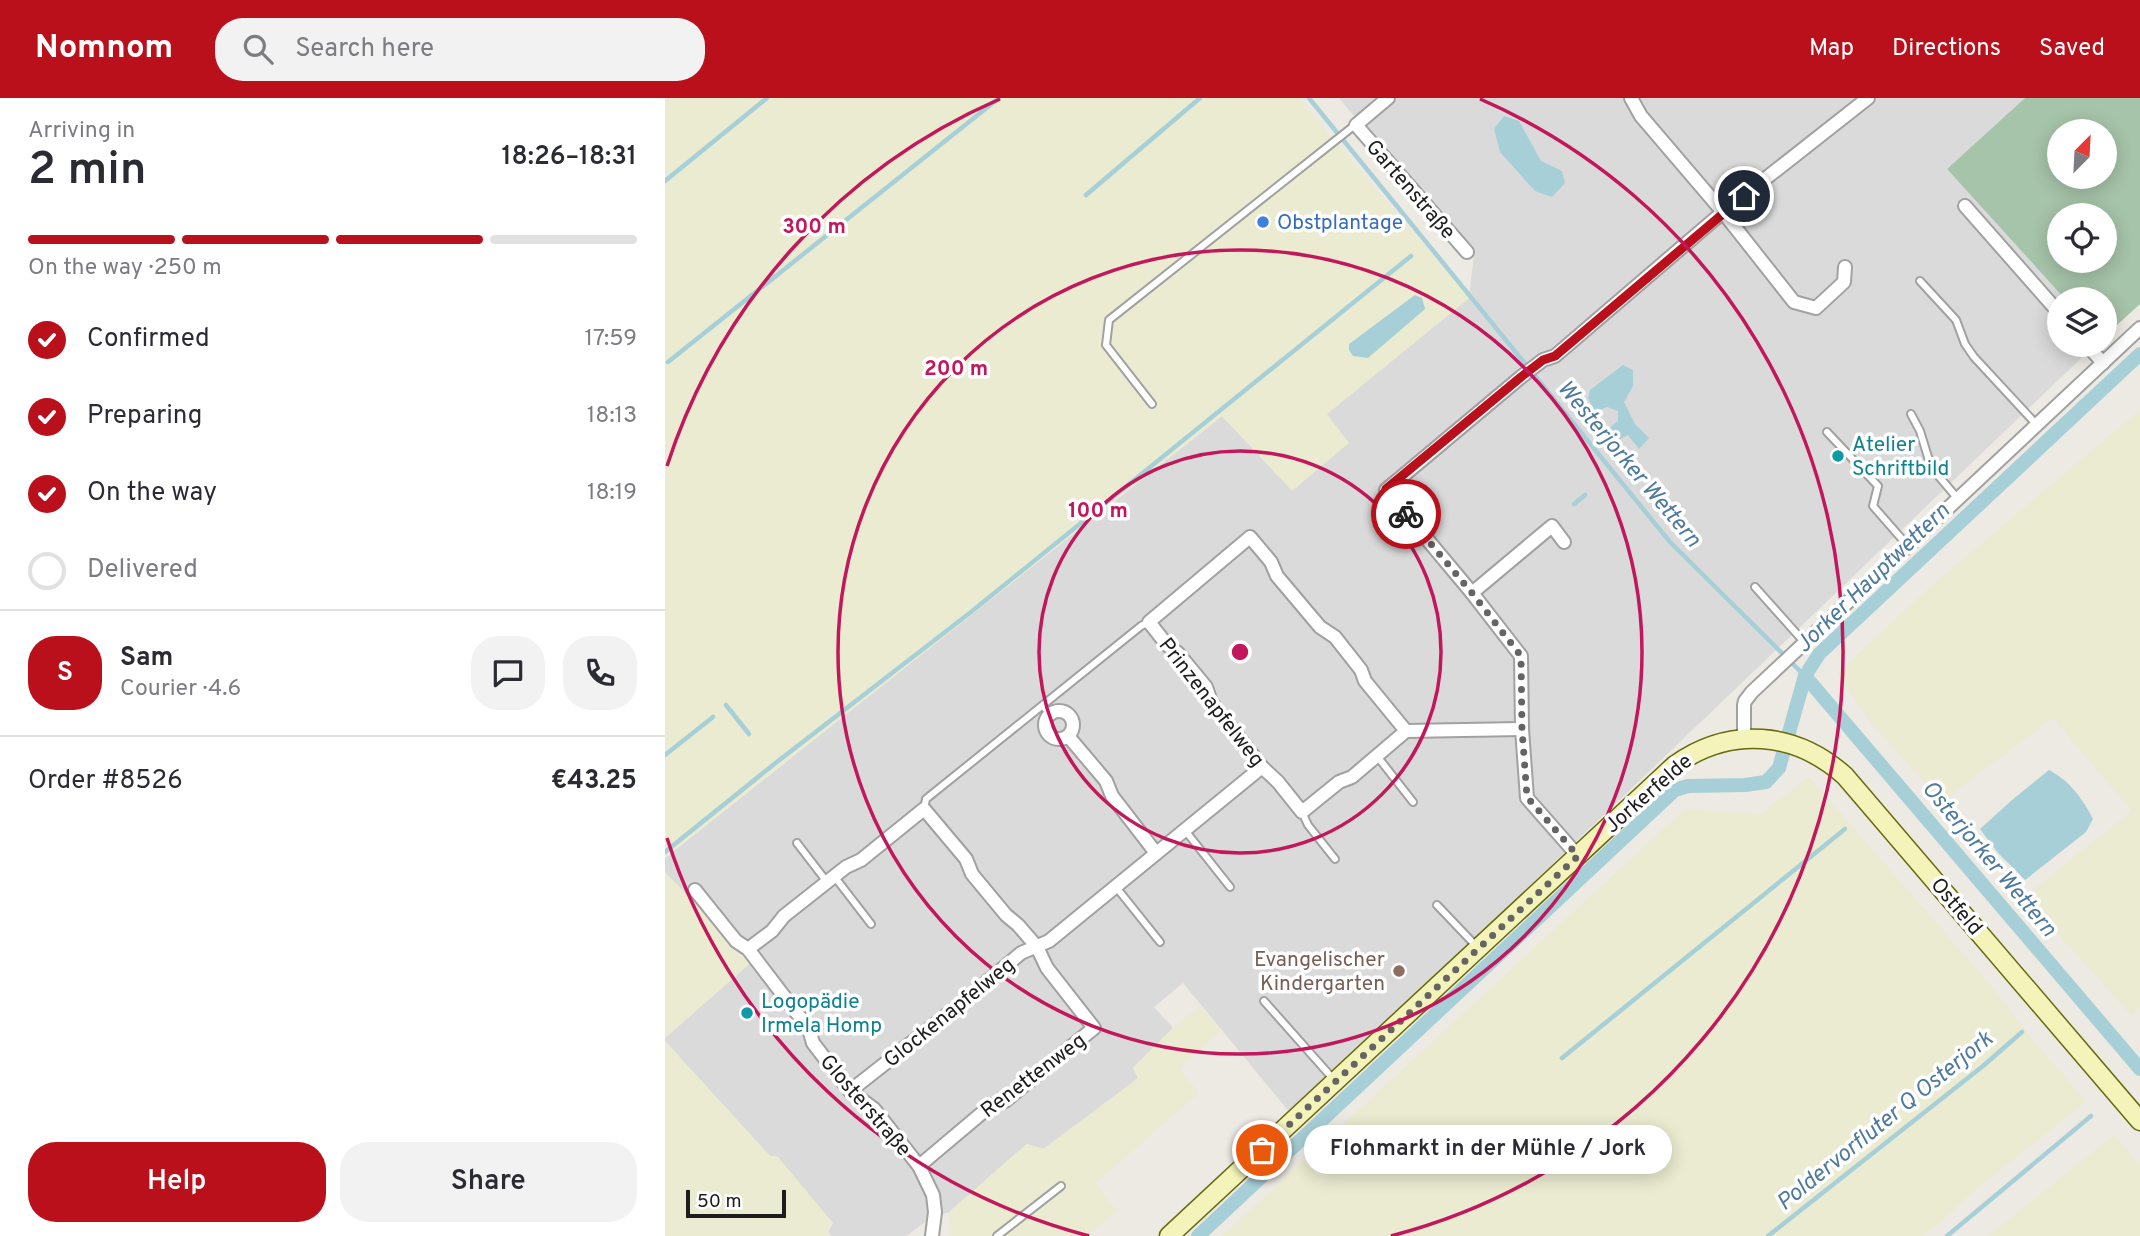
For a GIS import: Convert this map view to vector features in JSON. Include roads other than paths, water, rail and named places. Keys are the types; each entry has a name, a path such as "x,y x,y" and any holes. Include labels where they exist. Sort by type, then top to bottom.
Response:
{"street":[{"name":"Gartenstraße","path":"1388,98 1353,127 1467,252"},
{"path":"1631,98 1641,116 1723,212 1794,302 1816,308 1844,282 1845,267"},
{"path":"1578,856 1527,797 1522,729 1521,656 1386,489 1537,364 1555,356 1723,212 1868,98"},
{"path":"1965,206 2047,299"},
{"path":"1744,739 1745,701 2140,328"},
{"path":"2098,357 2103,363"},
{"path":"1472,593 1552,526 1564,542"},
{"name":"Prinzenapfelweg","path":"1303,812 1262,767 1211,702 1206,687 1149,622 1250,537 1271,562 1277,576 1320,628 1335,637 1361,670 1365,681 1406,731"},
{"path":"1046,710 1064,712 1071,718 1073,728 1068,736 1057,739 1048,734 1046,710"},
{"path":"1303,812 1339,782 1352,777 1406,731 1522,729"},
{"path":"1068,736 1106,780 1112,796 1156,853"},
{"name":"Ostfeld","path":"1744,739 1772,740 1801,747 1823,758 1852,783 2140,1121"},
{"name":"Jorkerfelde","path":"1169,1236 1663,776 1685,758 1708,746 1744,739"},
{"name":"Glockenapfelweg","path":"851,1091 1021,953 1049,942 1262,767"},
{"path":"748,949 772,931 784,916 846,867 861,860 924,809"},
{"name":"Renettenweg","path":"919,1166 989,1107 1005,1101 1094,1028 1047,968 1037,947 972,874 966,859 924,809"},
{"name":"Glosterstraße","path":"695,890 736,941 748,949 809,1029 813,1043 851,1091 874,1109 919,1166 933,1195 935,1212 932,1236"}],"lane":[{"path":"1152,404 1106,345 1109,320 1353,127"},
{"path":"1920,281 1956,320 1965,344 1974,357 2037,425"},
{"path":"1911,414 1920,431 1931,467 1958,499"},
{"path":"1827,432 1878,486 1873,506 1908,546"},
{"path":"1755,587 1805,643"},
{"path":"924,809 926,799 1046,710 1141,626 1149,622"},
{"path":"1377,756 1413,802"},
{"path":"1303,812 1308,825 1335,859"},
{"path":"1184,829 1230,887"},
{"path":"797,843 871,924"},
{"path":"1116,887 1160,942"},
{"path":"1437,905 1479,948"},
{"path":"1264,1001 1336,1082"},
{"path":"997,1236 1062,1186"}],"water":[{"path":"1504,116 1519,121 1541,161 1562,171 1565,183 1552,197 1535,191 1500,152 1494,129"},
{"path":"1415,295 1422,298 1425,309 1368,358 1353,356 1349,344"},
{"path":"1623,365 1633,370 1633,386 1624,402 1635,424 1649,438 1639,449 1628,435 1618,440 1606,431 1618,421 1618,411 1607,407 1595,412 1588,398 1590,390"},
{"path":"2049,770 2075,791 2093,819 2086,832 2025,880 1998,853 1980,829"}],"waterway":[{"path":"665,181 767,98"},
{"path":"668,362 999,98"},
{"path":"1086,195 1200,98"},
{"name":"Westerjorker Wettern","path":"1309,98 1670,542 1805,676"},
{"path":"665,852 971,612 1411,256"},
{"name":"Jorker Hauptwettern","path":"1198,1236 1675,790 1688,786 1766,782 1779,768 1805,676 1819,654 2140,354"},
{"path":"1574,504 1585,495"},
{"name":"Osterjorker Wettern","path":"1805,676 2140,1069"},
{"path":"726,705 749,734"},
{"path":"665,755 713,717"},
{"path":"1562,1058 1845,829"},
{"name":"Poldervorfluter Q Osterjork","path":"1768,1236 2022,1032"},
{"path":"1947,1236 2091,1116"}],"place":[{"name":"Obstplantage","path":"1263,222"},
{"name":"Atelier Schriftbild","path":"1838,456"},
{"name":"Evangelischer Kindergarten","path":"1399,971"},
{"name":"Logopädie Irmela Homp","path":"747,1013"},
{"name":"Flohmarkt in der Mühle / Jork","path":"1262,1150"}]}
